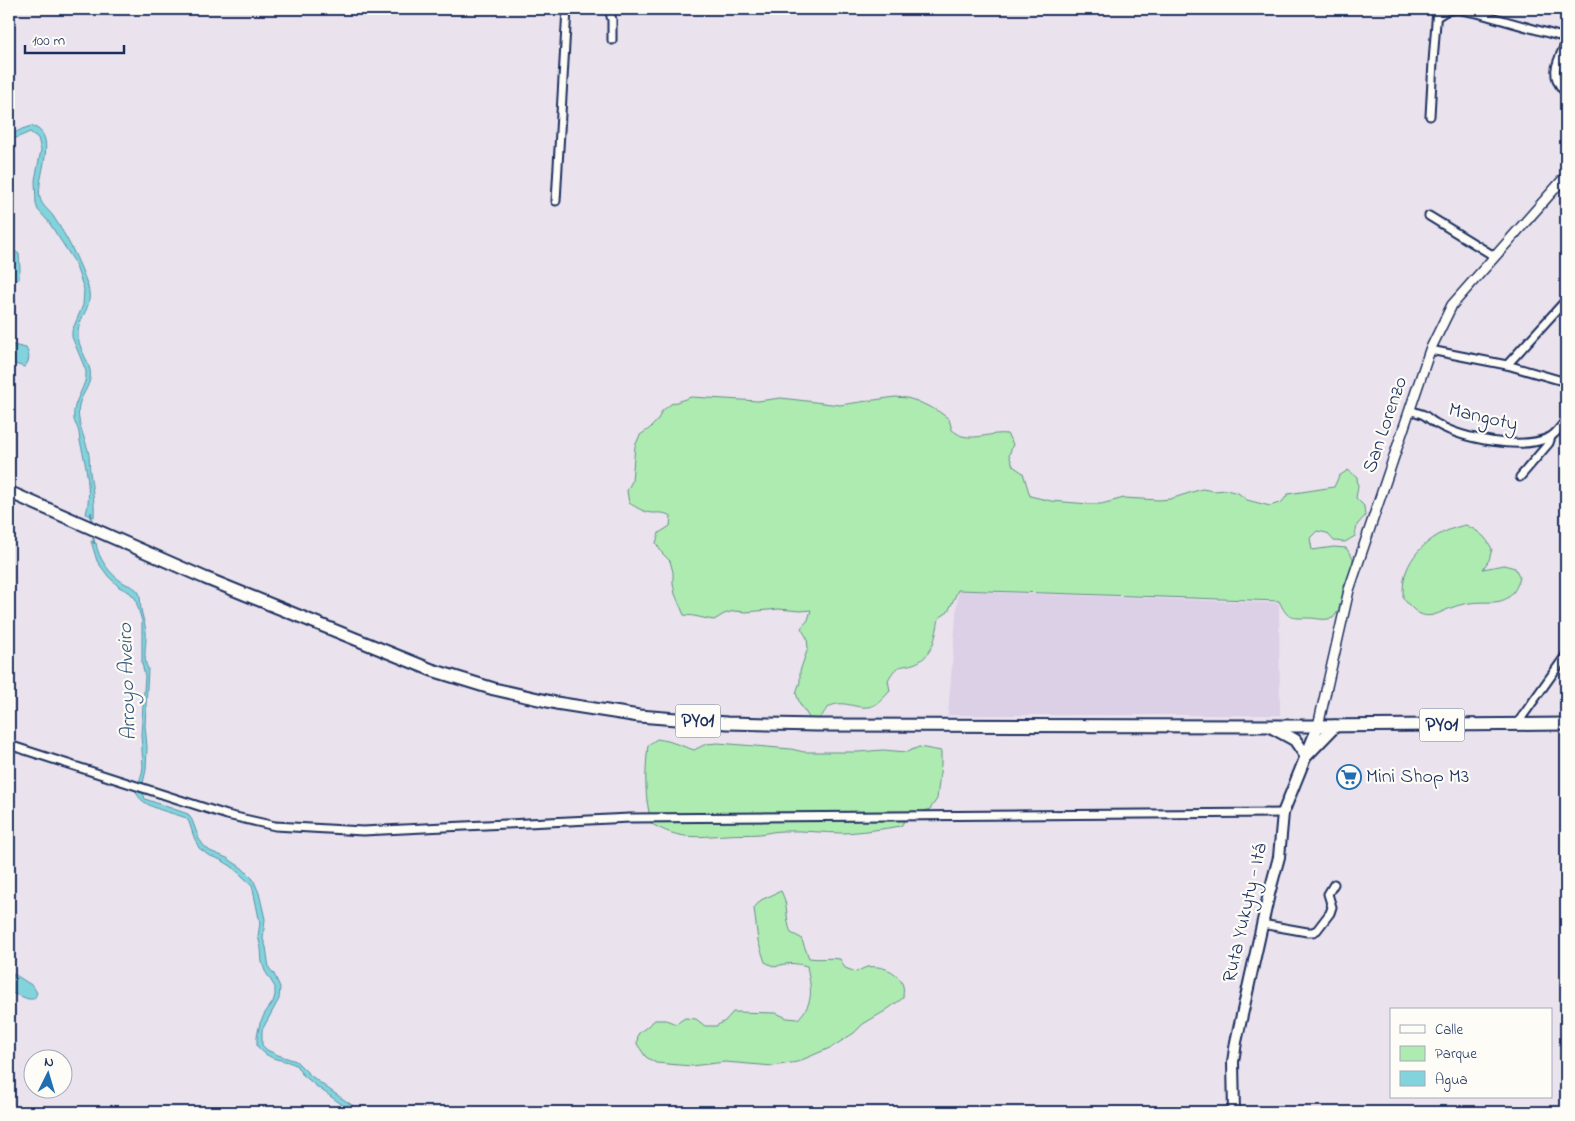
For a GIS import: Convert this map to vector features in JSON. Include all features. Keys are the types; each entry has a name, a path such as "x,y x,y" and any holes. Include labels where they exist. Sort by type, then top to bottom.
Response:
{"highway":[{"name":"PY01","path":"9,492 211,581 432,670 494,689 556,703 639,716 726,723 817,726 1566,724"},
{"path":"1269,726 1295,740 1306,756 1335,726"}],"main road":[{"name":"Ruta Yukyty - Itá","path":"1234,1112 1236,1042 1279,856 1283,813 1318,726"}],"street":[{"path":"556,201 567,9"},
{"path":"610,9 612,40"},
{"path":"1430,116 1438,12 1456,9 1477,13 1566,38"},
{"path":"1566,43 1556,66 1556,79 1566,93"},
{"name":"San Lorenzo","path":"1318,726 1349,590 1430,350 1452,305 1566,176"},
{"path":"1429,216 1494,256"},
{"path":"1507,365 1566,300"},
{"path":"1430,350 1507,365 1566,382"},
{"name":"Mangoty","path":"1410,410 1424,415 1437,424 1454,431 1497,442 1530,443 1551,437"},
{"path":"1520,477 1550,443 1551,437 1566,420"},
{"path":"1517,724 1566,655"},
{"path":"9,745 227,815 275,826 363,831 630,818 1283,813"},
{"path":"1262,924 1307,932 1317,930 1330,913 1332,907 1328,894 1334,884"}],"shaded area":[{"path":"958,591 1279,603 1280,715 948,715"}],"green space":[{"path":"691,397 758,401 781,398 840,405 895,397 907,398 938,411 949,419 952,430 962,436 1007,434 1013,444 1009,455 1013,466 1023,473 1030,496 1051,501 1101,504 1124,498 1159,500 1170,499 1202,489 1226,490 1238,493 1247,500 1270,506 1282,502 1288,494 1334,487 1339,476 1348,470 1357,477 1356,498 1364,506 1365,516 1357,525 1355,536 1345,542 1334,541 1327,533 1317,531 1310,538 1312,550 1334,547 1346,548 1353,558 1353,569 1343,588 1342,606 1333,618 1293,617 1287,614 1279,601 958,590 948,612 939,618 935,638 925,657 920,661 894,671 888,680 890,691 882,700 875,705 867,707 845,704 834,705 829,707 819,719 812,722 800,704 796,693 800,682 800,671 808,648 807,638 801,628 808,620 811,610 734,611 714,620 684,615 675,594 670,561 656,543 659,533 670,526 671,516 664,513 646,512 629,503 627,491 632,481 635,446 640,435 657,421 662,411 671,404"},
{"path":"1466,525 1481,534 1492,549 1489,560 1483,569 1504,565 1515,568 1520,578 1516,589 1505,600 1498,602 1464,604 1426,616 1419,613 1403,598 1404,580 1409,565 1414,556 1428,542 1446,531"},
{"path":"657,739 694,750 706,744 718,743 791,749 804,752 883,750 907,752 919,747 941,751 937,799 930,809 907,817 901,826 880,829 844,833 777,831 756,834 680,835 652,824 649,814 646,785 648,745"},
{"path":"781,891 791,933 801,938 809,958 840,959 845,968 856,972 867,967 889,970 898,976 901,981 903,998 832,1047 797,1062 773,1066 725,1062 691,1066 656,1063 646,1057 637,1044 638,1034 655,1020 666,1020 676,1024 685,1018 696,1019 705,1026 716,1026 725,1021 733,1012 776,1013 787,1018 798,1019 803,1013 807,1007 810,995 807,966 783,964 775,967 765,962 758,941 754,908 761,900"}],"water":[{"path":"31,126 40,130 46,147 39,190 41,201 53,216 73,250 88,287 89,301 80,322 78,334 79,343 91,375 89,384 80,401 78,411 89,453 94,517 86,514 88,506 88,480 79,431 74,421 75,406 85,383 86,371 72,337 72,331 83,305 84,289 74,261 48,221 38,210 36,204 35,180 41,150 38,138 30,132 9,141 9,136"},
{"path":"9,247 19,254 19,279 13,281 9,280"},
{"path":"9,294 14,295 15,300 13,313 9,314"},
{"path":"10,346 26,348 29,358 24,367 9,362"},
{"path":"91,541 96,543 102,560 110,571 119,580 136,589 140,595 141,612 146,631 145,655 148,669 145,725 147,747 146,770 143,783 139,782 143,766 141,734 145,676 142,663 142,621 135,598 129,592 119,587 108,576 97,561"},
{"path":"136,791 143,793 145,799 188,814 204,846 242,868 253,879 259,893 265,919 263,939 269,968 280,987 279,999 262,1030 262,1045 267,1050 296,1061 310,1075 362,1112 351,1111 316,1086 301,1073 296,1065 271,1057 257,1046 260,1023 273,1002 275,987 262,962 258,936 260,923 252,885 231,866 208,855 199,848 186,818 157,809 144,802"},
{"path":"9,971 33,986 37,993 34,999 28,999 9,992"}],"waterway":[{"name":"Arroyo Aveiro","path":"91,513 92,524"},
{"name":"Arroyo Aveiro","path":"93,533 94,543"}],"place":[{"name":"Mini Shop M3","path":"1349,777"}]}
